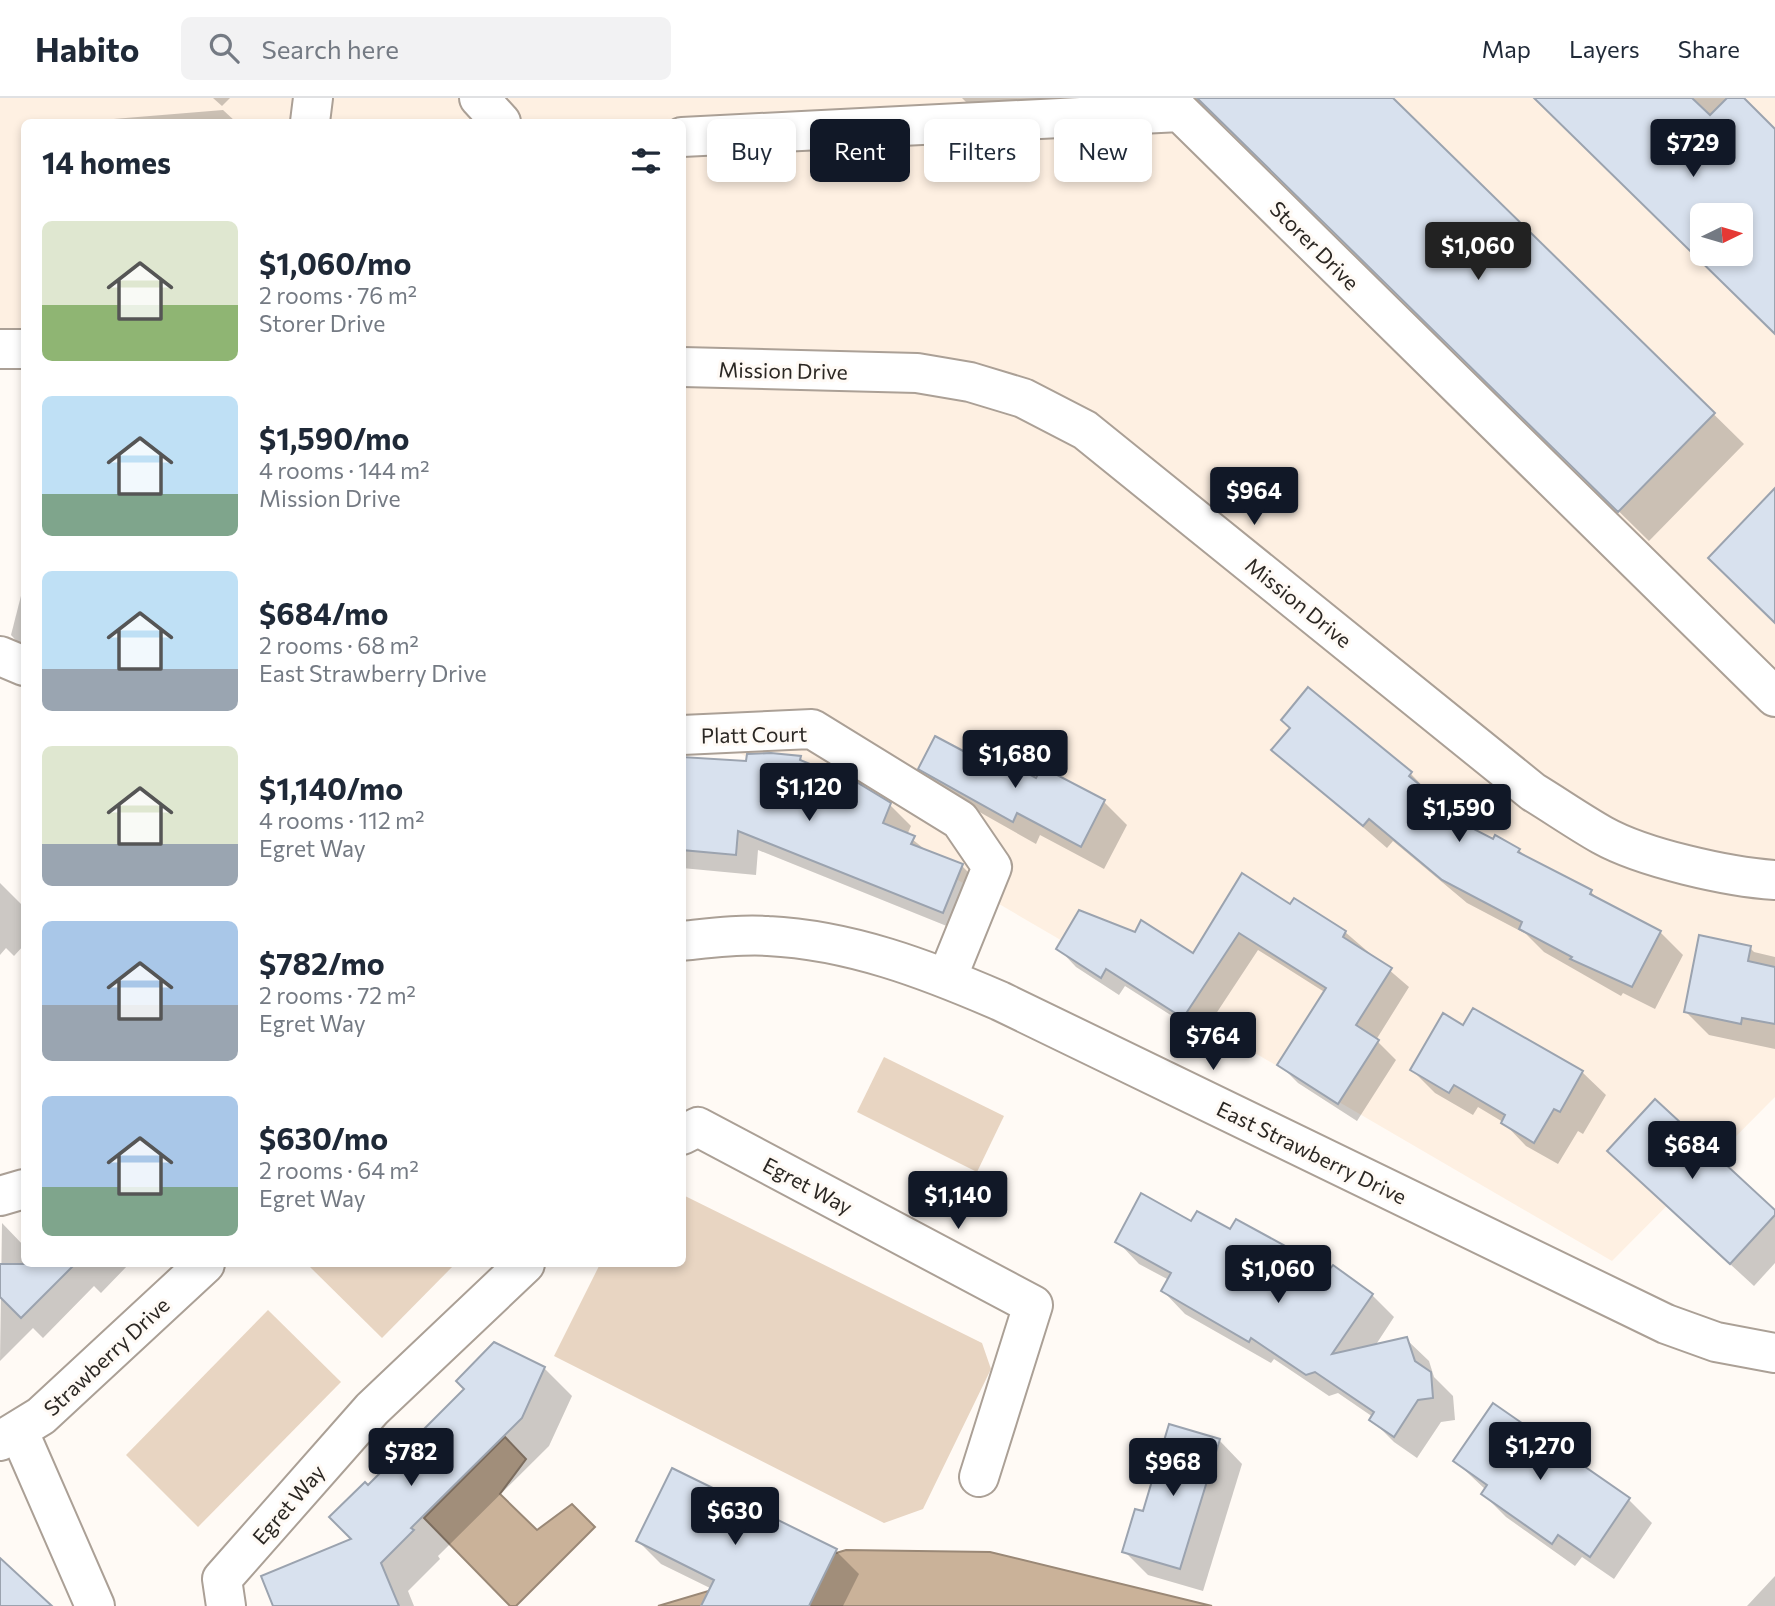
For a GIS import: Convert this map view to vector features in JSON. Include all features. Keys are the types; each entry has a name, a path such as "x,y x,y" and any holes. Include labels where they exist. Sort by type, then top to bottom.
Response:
{"street":[{"path":"310,119 313,98"},
{"path":"479,98 498,119"},
{"name":"Storer Drive","path":"686,137 1180,112 1775,697"},
{"path":"0,349 21,349"},
{"name":"Mission Drive","path":"686,367 917,373 970,382 1023,398 1086,430 1533,792 1605,837 1672,861 1748,879 1775,880"},
{"path":"0,656 21,665"},
{"name":"Platt Court","path":"686,735 812,729 960,820 992,867 947,978"},
{"name":"East Strawberry Drive","path":"686,941 769,936 820,942 891,958 947,978 1666,1324 1716,1342 1775,1353"},
{"name":"Egret Way","path":"686,1133 698,1127 1033,1305 979,1477"},
{"path":"0,1196 21,1190"},
{"name":"Strawberry Drive","path":"10,1436 92,1370 202,1267"},
{"name":"Egret Way","path":"226,1606 222,1579 372,1409 523,1267"},
{"path":"10,1436 95,1606"}],"shaded area":[{"path":"0,98 1775,98 1775,1097 1612,1261 686,722 686,119 21,119 21,364 0,359"},
{"path":"884,1057 1004,1116 977,1172 857,1112"},
{"path":"686,1196 982,1343 991,1369 923,1509 884,1523 554,1356 598,1267 686,1267"},
{"path":"310,1267 452,1267 382,1338"},
{"path":"268,1310 341,1382 198,1527 126,1455"},
{"path":"505,1437 526,1459 500,1494 537,1530 572,1504 595,1527 516,1606 510,1606 424,1518"},
{"path":"846,1550 990,1552 1212,1606 658,1606"}],"building":[{"path":"1197,98 1393,98 1715,413 1618,512"},
{"path":"1534,98 1692,98 1710,115 1727,98 1744,98 1775,129 1775,334 1706,266 1754,266 1754,203 1690,203 1690,251"},
{"path":"1775,488 1775,623 1708,558"},
{"path":"1308,687 1412,772 1409,776 1437,799 1431,807 1493,839 1495,835 1520,849 1518,852 1592,890 1590,894 1661,931 1632,987 1570,959 1572,957 1519,929 1522,922 1442,880 1369,819 1363,826 1271,750 1290,728 1281,720"},
{"path":"935,736 967,753 971,744 1036,778 1042,767 1105,800 1081,847 1017,813 1013,822 918,769"},
{"path":"747,754 801,756 800,760 858,783 891,803 883,823 915,836 911,844 963,864 943,913 738,831 736,855 686,850 686,757 746,761"},
{"path":"1242,873 1290,904 1294,898 1346,931 1343,937 1392,968 1356,1025 1379,1040 1338,1104 1277,1065 1326,988 1239,933 1183,1018 1106,969 1101,978 1056,949 1079,910 1135,932 1141,920 1193,953"},
{"path":"1699,935 1751,946 1748,961 1775,967 1775,1024 1742,1018 1741,1024 1684,1012"},
{"path":"1473,1008 1583,1071 1560,1112 1554,1109 1534,1143 1501,1123 1505,1115 1454,1085 1449,1093 1410,1070 1443,1013 1463,1025"},
{"path":"1655,1099 1775,1210 1775,1215 1730,1264 1607,1151"},
{"path":"1141,1193 1191,1221 1197,1211 1230,1229 1236,1219 1329,1270 1333,1265 1373,1294 1332,1354 1407,1337 1415,1361 1431,1372 1433,1398 1418,1400 1394,1437 1369,1420 1374,1412 1315,1372 1306,1375 1251,1338 1249,1342 1161,1291 1171,1273 1115,1242"},
{"path":"0,1264 21,1264 21,1267 72,1267 21,1318 0,1297"},
{"path":"494,1342 545,1367 522,1418 411,1528 414,1530 381,1563 399,1606 273,1606 261,1576 351,1539 329,1517 365,1482 368,1485 464,1389 456,1381"},
{"path":"1493,1403 1630,1498 1590,1557 1558,1535 1552,1544 1481,1494 1487,1485 1453,1461"},
{"path":"1169,1424 1220,1439 1180,1569 1122,1552 1135,1509 1143,1511"},
{"path":"672,1468 837,1549 809,1606 701,1606 714,1580 636,1541"},
{"path":"0,1558 52,1606 0,1606"}]}
